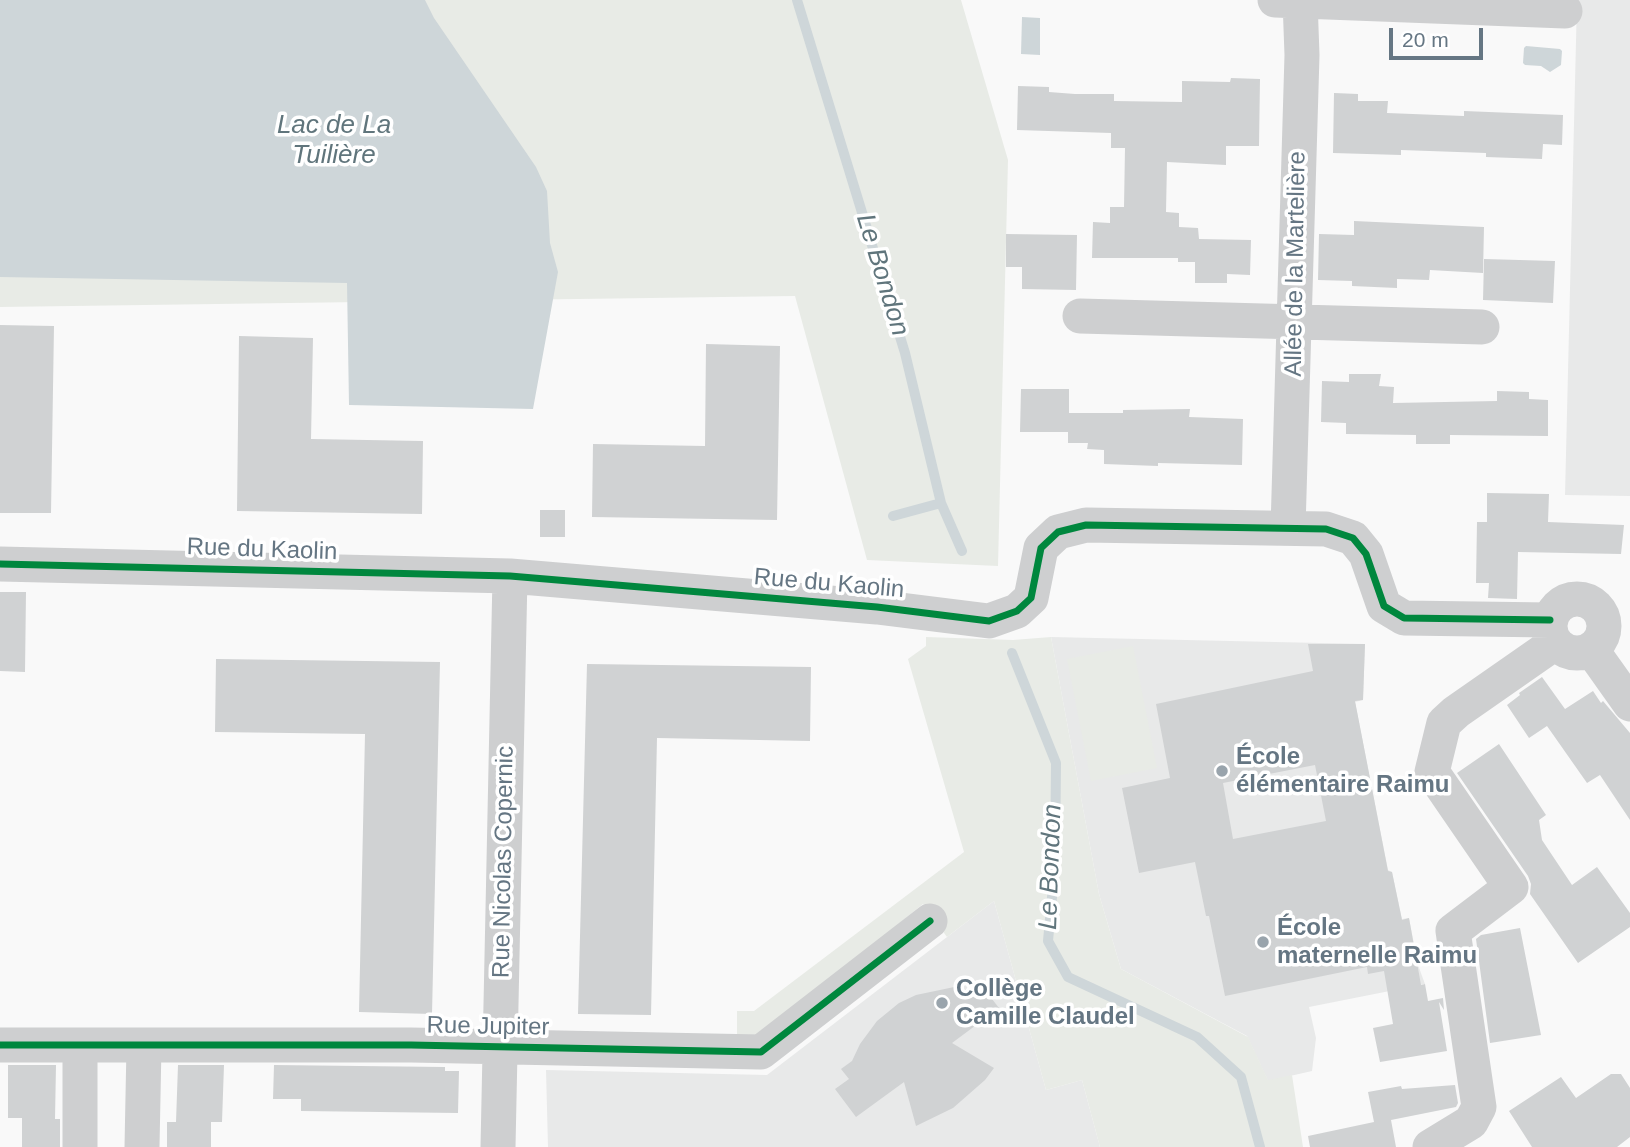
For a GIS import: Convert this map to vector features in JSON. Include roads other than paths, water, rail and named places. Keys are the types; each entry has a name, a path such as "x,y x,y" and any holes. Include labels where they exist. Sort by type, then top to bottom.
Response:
{"street":[{"path":"1275,0 1566,11"},
{"name":"Allée de la Martelière","path":"1288,528 1295,322 1300,0"},
{"path":"1080,316 1482,327"},
{"name":"Rue du Kaolin","path":"0,564 510,576 1003,616 1031,598 1041,548 1058,532 1086,525 1326,529 1353,538 1366,554 1384,606 1404,618 1553,632"},
{"name":"Rue Nicolas Copernic","path":"498,1147 510,576"},
{"path":"1430,1147 1471,1122 1479,1107 1453,931 1511,887 1432,772 1444,723 1553,632 1561,604 1574,598 1587,600 1598,608 1608,630 1630,705"},
{"path":"1553,632 1565,650 1578,653 1608,630"},
{"name":"Rue Jupiter","path":"0,1045 411,1045 761,1052 930,921"},
{"path":"80,1045 80,1147"},
{"path":"142,1147 144,1046"}],"water":[{"name":"Lac de La Tuilière","path":"0,0 425,0 434,18 536,167 547,191 550,243 558,272 533,409 349,405 347,283 0,277"},
{"path":"1022,17 1040,18 1040,55 1021,54"},
{"path":"1526,46 1560,49 1561,65 1550,72 1541,66 1525,65 1523,63"}],"waterway":[{"name":"Le Bondon","path":"797,0 905,353 941,503 962,551"},
{"path":"893,516 941,503"},
{"name":"Le Bondon","path":"1012,653 1056,763 1055,864 1048,941 1068,977 1197,1037 1241,1077 1260,1147"}],"place":[{"name":"École élémentaire Raimu","path":"1222,771"},
{"name":"École maternelle Raimu","path":"1263,942"},
{"name":"Collège Camille Claudel","path":"942,1003"}]}
